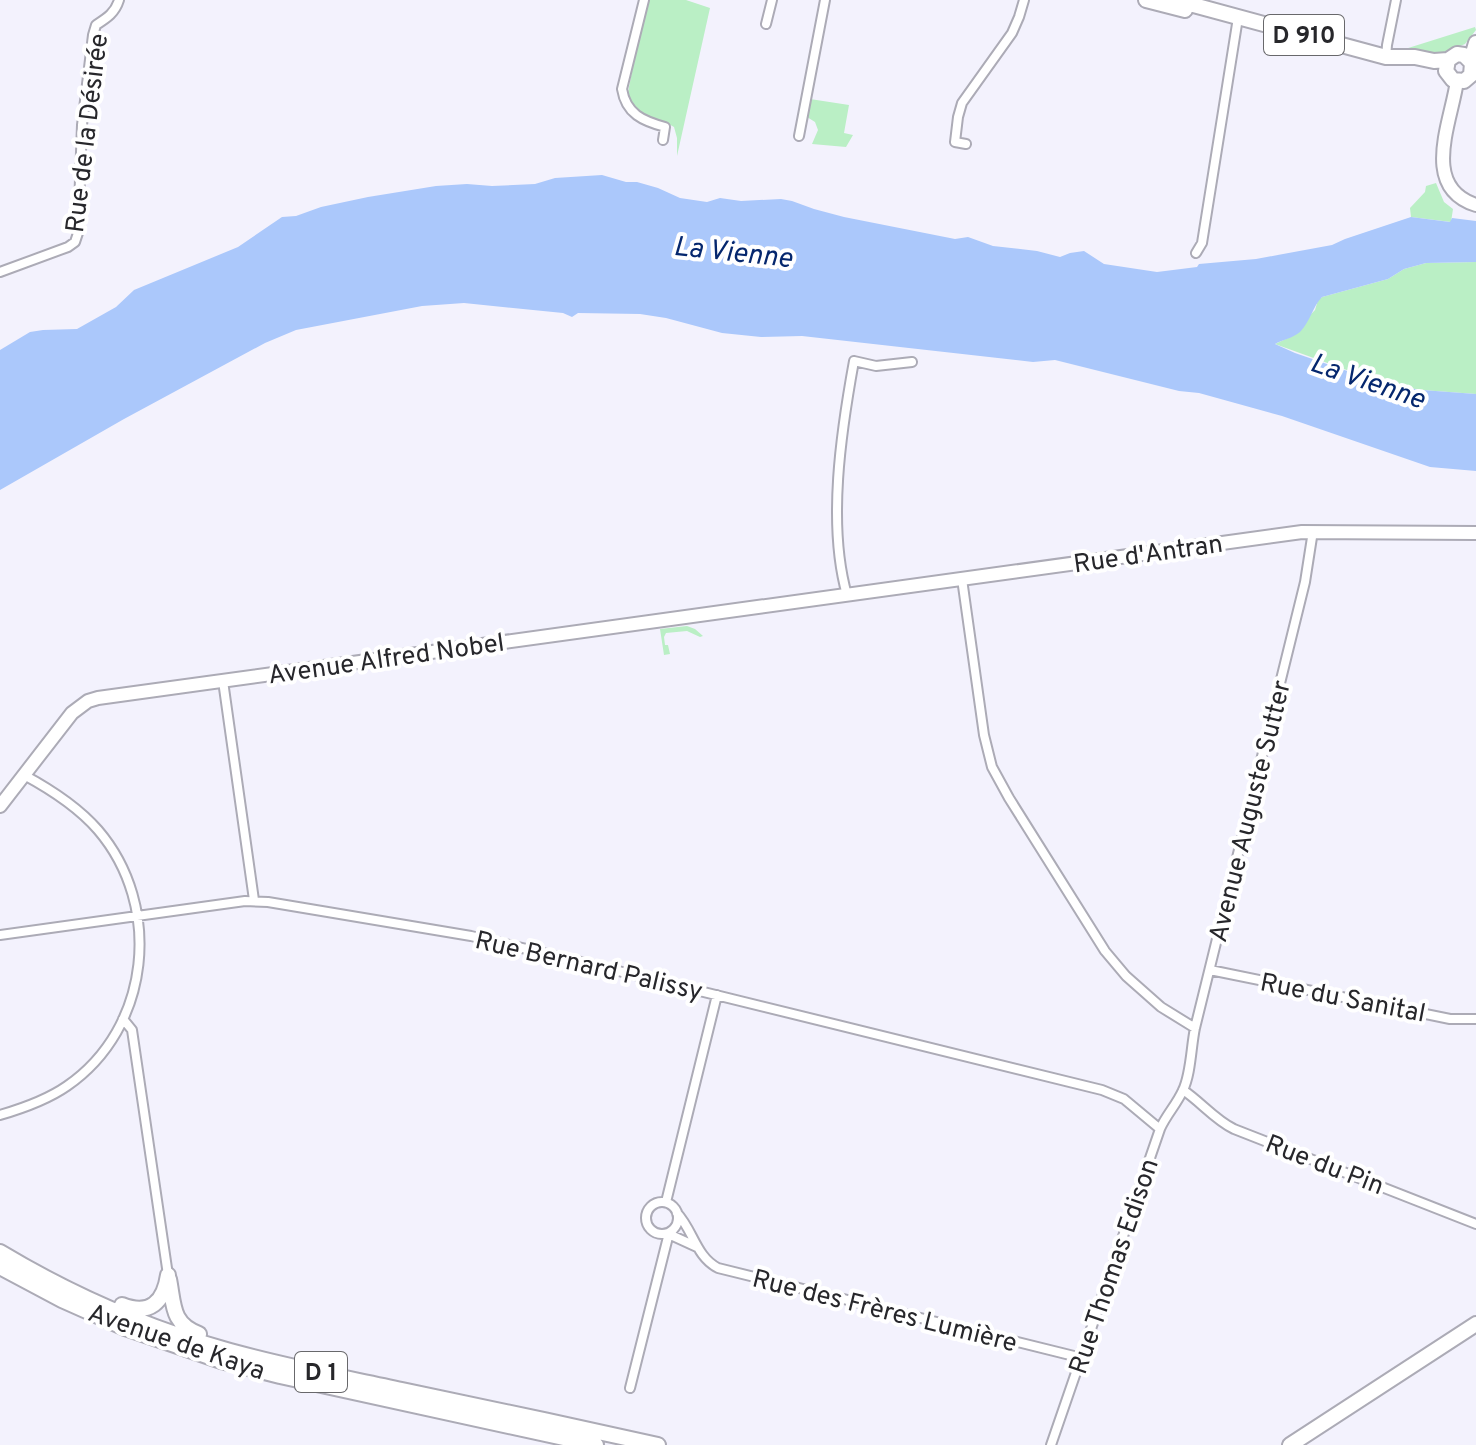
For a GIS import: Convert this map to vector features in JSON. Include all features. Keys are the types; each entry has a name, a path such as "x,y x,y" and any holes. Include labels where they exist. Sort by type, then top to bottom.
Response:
{"main road":[{"name":"D 910","path":"1146,0 1386,60 1464,69"},
{"name":"D 910","path":"1175,0 1386,60"},
{"path":"1464,69 1476,42"},
{"path":"0,1245 78,1287 132,1309 147,1308 158,1302 166,1290 168,1275"},
{"name":"Avenue de Kaya","path":"0,1252 69,1290 130,1317 213,1346 291,1366 658,1445"},
{"name":"Avenue de Kaya","path":"0,1267 113,1323 221,1361 596,1445"},
{"path":"168,1275 174,1311 183,1327 291,1366"},
{"path":"1290,1445 1476,1324"}],"street":[{"name":"Rue de la Désirée","path":"0,272 75,242 78,233 82,125 93,35 96,25 114,12 119,0"},
{"path":"644,0 622,89 624,100 633,112 645,121 665,127 663,140"},
{"path":"766,24 772,0"},
{"path":"799,136 825,0"},
{"path":"966,144 955,142 962,103 1012,33 1024,0"},
{"path":"1386,60 1396,0"},
{"path":"1196,253 1202,243 1237,24"},
{"path":"1464,69 1442,163 1455,195 1476,205"},
{"path":"847,595 841,565 838,510 844,421 854,361 876,366 912,362"},
{"name":"Rue d'Antran","path":"822,599 1313,531 1476,533"},
{"name":"Avenue Auguste Sutter","path":"1183,1090 1195,1028 1302,595 1313,531"},
{"path":"962,579 984,735 992,767 1105,951 1130,980 1161,1007 1195,1028"},
{"name":"Avenue Alfred Nobel","path":"0,806 72,713 88,701 822,599"},
{"path":"223,681 254,900"},
{"path":"0,1115 42,1100 69,1085 97,1058 123,1019 139,958 140,937 135,900 112,849 97,829 61,798 24,775"},
{"name":"Rue Bernard Palissy","path":"0,935 254,900 442,930 1102,1090 1124,1099 1160,1129"},
{"name":"Rue du Sanital","path":"1210,970 1450,1019 1476,1019"},
{"path":"666,1202 717,995"},
{"path":"123,1019 132,1030 168,1275"},
{"name":"Rue Thomas Edison","path":"1051,1445 1160,1129 1183,1090"},
{"name":"Rue du Pin","path":"1183,1090 1234,1129 1476,1224"},
{"path":"660,1202 666,1202 677,1213 676,1227 669,1233 654,1232 646,1222 651,1206 660,1202"},
{"name":"Rue des Frères Lumière","path":"677,1213 688,1226 704,1257 713,1266 726,1271 1082,1358"},
{"path":"630,1388 669,1233"},
{"name":"Rue des Frères Lumière","path":"669,1233 697,1247"}],"green space":[{"path":"649,0 686,0 710,8 677,156 674,127 640,111 628,92"},
{"path":"1475,27 1465,44 1439,55 1394,50 1405,49"},
{"path":"810,99 849,105 844,133 853,135 846,147 812,144 818,130 815,122 807,117"},
{"path":"1436,183 1444,202 1453,209 1451,222 1411,217 1410,208 1425,192 1426,186"},
{"path":"1476,262 1476,394 1388,385 1275,344 1288,338 1315,310 1322,297 1388,279 1404,269 1426,263"},
{"path":"687,626 703,636 687,631 666,633 665,645 668,645 670,654 664,655 660,629"}],"water":[{"name":"La Vienne","path":"602,175 658,188 680,198 707,202 720,198 741,201 781,199 844,217 955,239 968,237 993,246 1060,257 1084,251 1104,264 1157,272 1332,245 1411,217 1450,222 1452,218 1476,221 1476,262 1426,263 1404,269 1388,279 1322,297 1300,332 1275,344 1388,385 1476,394 1476,471 1430,467 1282,416 1199,393 1179,391 1055,360 1033,362 802,336 761,337 722,333 640,314 578,313 572,317 563,313 464,303 422,306 296,330 265,343 124,419 0,490 0,350 30,332 77,329 116,307 134,290 238,247 282,217 368,197 436,186 535,184 555,178"}]}
